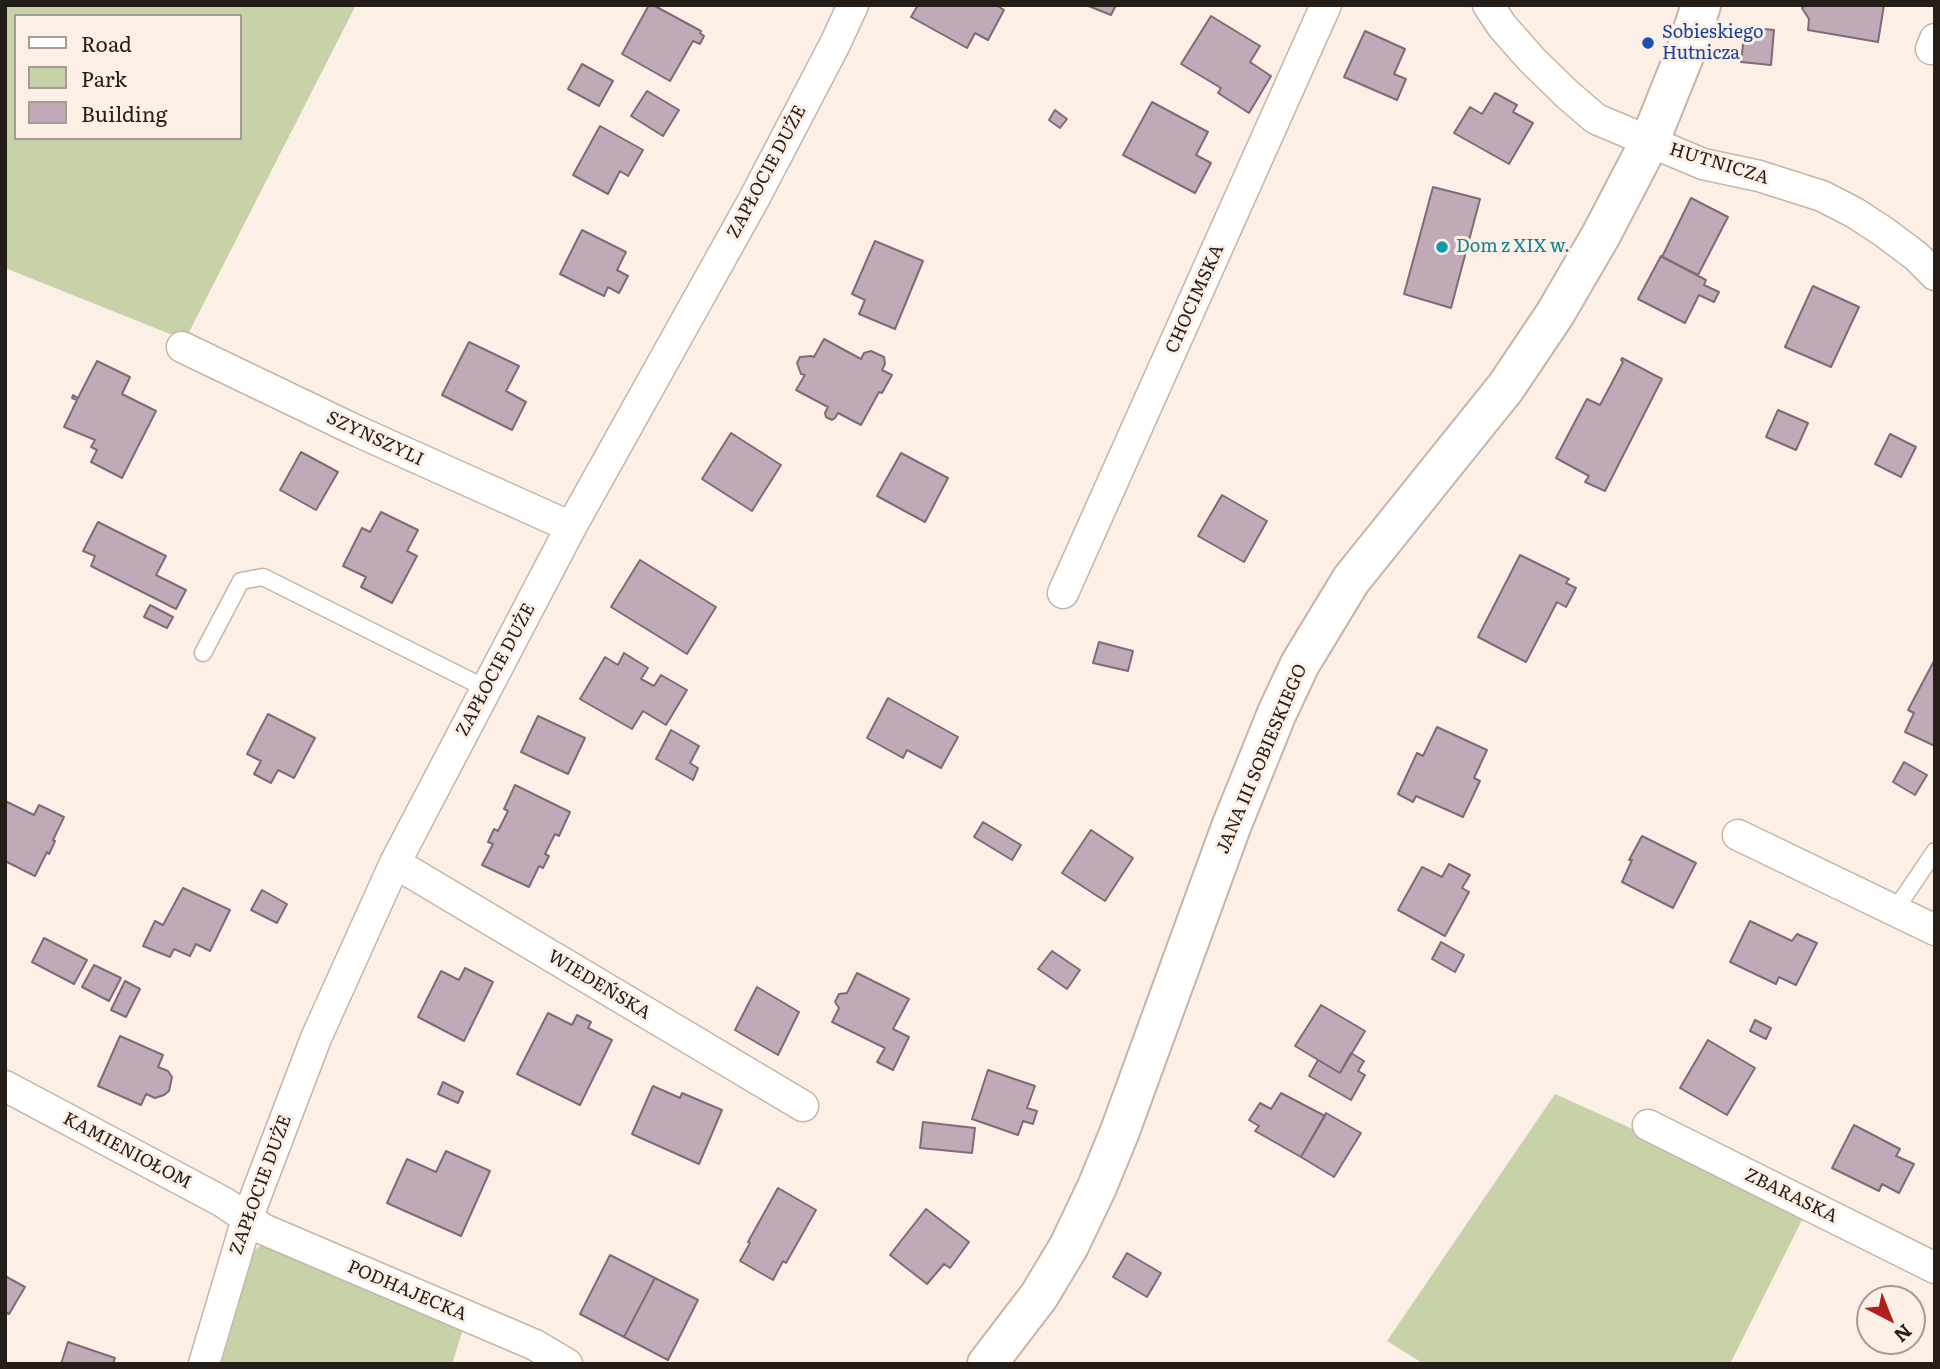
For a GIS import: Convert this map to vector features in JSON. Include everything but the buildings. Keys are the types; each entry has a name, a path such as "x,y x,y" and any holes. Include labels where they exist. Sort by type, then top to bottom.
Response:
{"street":[{"name":"ZAPŁOCIE DUŻE","path":"204,1364 247,1219 316,1038 395,863 571,527 754,199 853,5"},
{"name":"CHOCIMSKA","path":"1063,593 1326,5"},
{"name":"HUTNICZA","path":"1488,5 1502,26 1532,60 1595,119 1703,164 1759,176 1822,196 1884,232 1916,256 1935,275"},
{"name":"JANA III SOBIESKIEGO","path":"987,1364 1039,1296 1069,1246 1097,1187 1121,1131 1231,827 1300,664 1351,580 1506,387 1555,314 1649,143 1686,51 1701,5"},
{"name":"SZYNSZYLI","path":"182,347 357,432 571,527"},
{"path":"1738,835 1935,930"},
{"name":"WIEDEŃSKA","path":"395,863 803,1106"},
{"name":"KAMIENIOŁOM","path":"5,1086 223,1202 247,1219"},
{"name":"ZBARASKA","path":"1648,1125 1935,1268"},
{"name":"PODHAJECKA","path":"247,1219 263,1229 534,1345 567,1364"}],"lane":[{"path":"203,653 241,581 262,577 487,690"},
{"path":"1895,910 1935,851"}],"green space":[{"path":"5,5 356,5 185,340 5,268"},
{"path":"1555,1094 1805,1214 1730,1364 1424,1364 1387,1341"},
{"path":"262,1244 464,1326 452,1364 221,1364 254,1251"}],"place":[{"name":"Sobieskiego Hutnicza","path":"1648,43"},
{"name":"Dom z XIX w.","path":"1442,247"}]}
